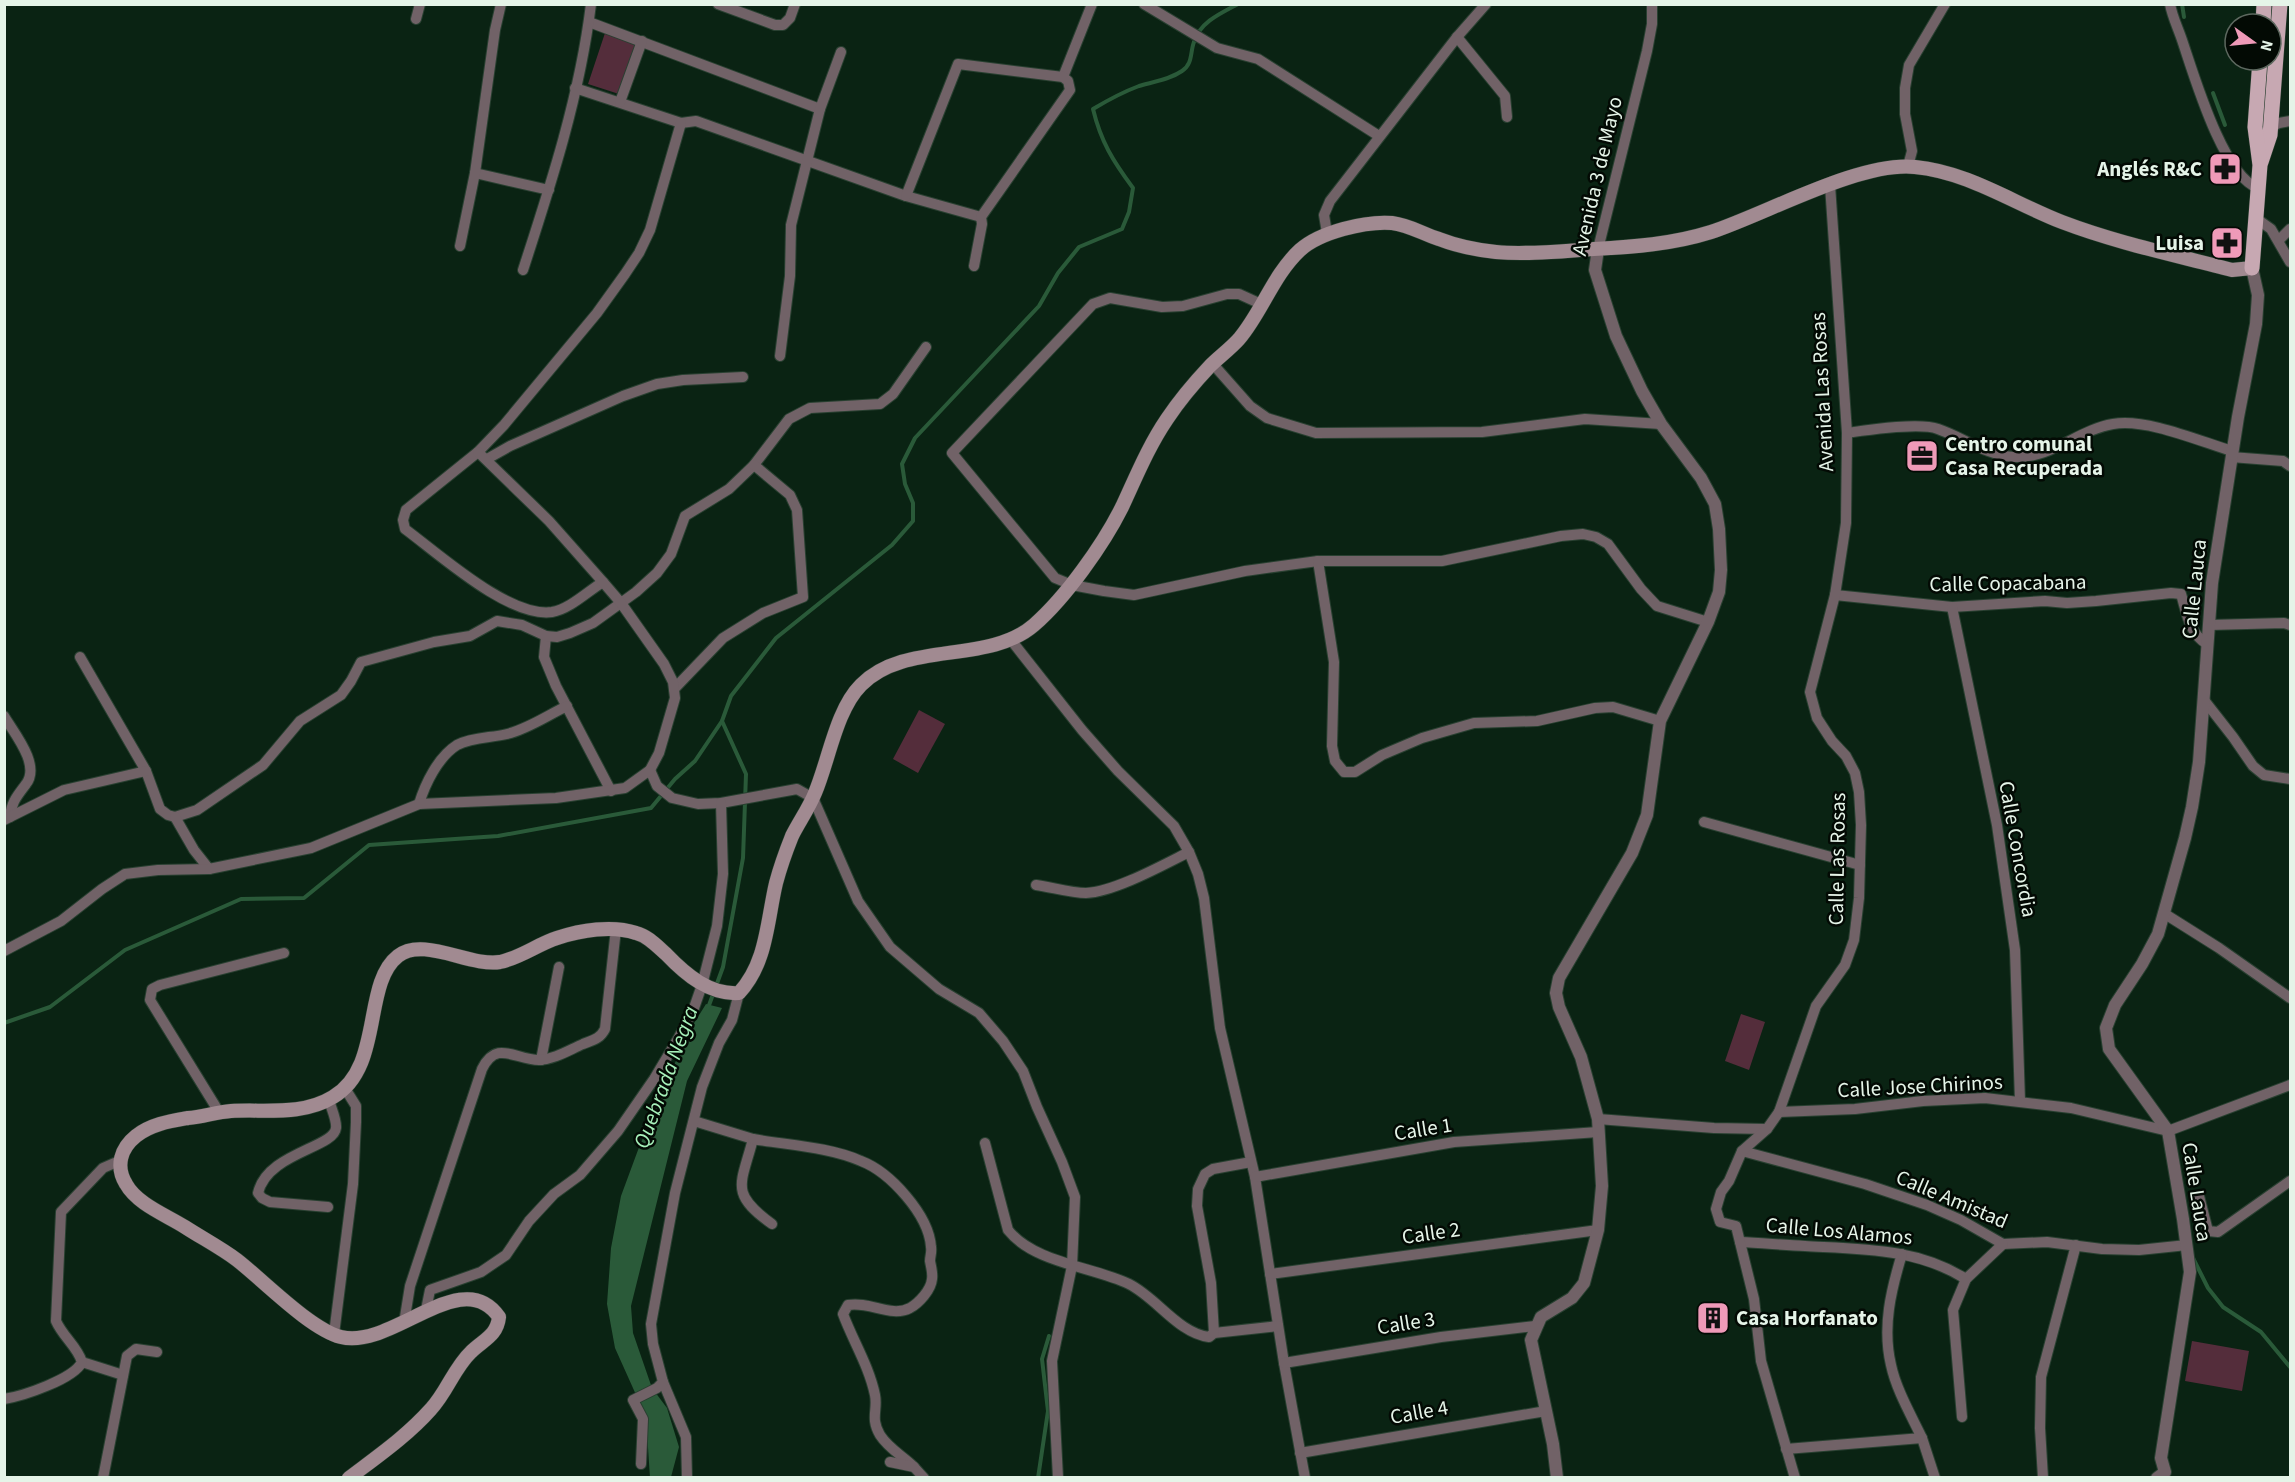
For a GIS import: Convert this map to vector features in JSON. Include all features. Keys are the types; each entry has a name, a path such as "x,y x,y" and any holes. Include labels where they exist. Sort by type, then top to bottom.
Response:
{"main road":[{"path":"2259,72 2255,127 2260,165"},
{"path":"349,1478 402,1438 431,1409 465,1358 489,1339 498,1328 499,1317 494,1309 471,1299 450,1302 426,1310 380,1334 360,1339 334,1334 312,1321 233,1257 137,1197 124,1183 119,1161 127,1144 154,1125 219,1112 273,1112 302,1109 329,1100 346,1090 356,1075 364,1055 387,967 408,950 419,949 480,962 500,962 558,937 616,928 639,933 652,941 706,986 733,993 752,980 763,949 777,879 791,838 813,798 846,707 862,684 881,671 908,660 1011,640 1032,627 1072,585 1119,512 1150,446 1167,419 1212,363 1240,339 1282,271 1302,248 1327,233 1391,223 1413,228 1446,242 1499,252 1598,249 1658,244 1708,233 1830,185 1883,169 1908,166 1938,170 1960,177 2098,236 2232,270 2252,268 2260,165 2270,128 2276,72"},
{"path":"2255,127 2270,128"}],"street":[{"path":"416,19 420,4"},
{"path":"460,246 475,173 495,30 501,4"},
{"path":"524,270 549,190 575,88 591,4"},
{"path":"718,4 775,25 783,25 790,18 795,4"},
{"path":"1063,76 1092,4"},
{"path":"1327,233 1324,215 1330,201 1379,136 1486,4"},
{"name":"Avenida 3 de Mayo","path":"1535,1326 1541,1317 1572,1298 1584,1283 1598,1230 1602,1186 1598,1119 1581,1057 1559,1007 1556,993 1559,978 1632,853 1647,815 1660,721 1708,622 1719,592 1721,570 1715,504 1701,478 1661,424 1642,391 1616,336 1595,270 1598,249 1647,51 1653,4"},
{"path":"1908,166 1912,151 1905,114 1905,88 1909,65 1944,4"},
{"path":"2170,4 2210,120 2240,176 2249,185 2258,188"},
{"path":"1149,6 1186,31 1217,48 1258,59 1379,136"},
{"path":"589,22 819,110"},
{"path":"1458,37 1505,96 1508,117"},
{"path":"620,102 642,41"},
{"path":"780,356 790,276 791,225 819,110 841,52"},
{"path":"906,196 958,64 1063,76 1068,81 1070,90 981,217 982,224 974,266"},
{"path":"575,88 681,123 696,121 906,196 981,217"},
{"path":"2270,128 2278,123 2290,121"},
{"path":"483,455 597,313 639,252 650,230 681,123"},
{"path":"475,173 549,190"},
{"name":"Avenida Las Rosas","path":"1830,185 1847,433 1846,522 1836,595"},
{"path":"2257,219 2271,229 2290,262"},
{"path":"2279,240 2290,229"},
{"name":"Calle Lauca","path":"2161,1475 2190,1272 2187,1245 2168,1131 2109,1049 2106,1028 2115,1005 2142,964 2158,934 2192,807 2199,762 2212,584 2231,454 2256,324 2258,295 2252,268"},
{"path":"1261,304 1239,294 1227,294 1183,306 1162,307 1110,298 1093,304 952,453 1055,578 1072,585 1134,594 1245,571 1318,561 1442,561 1561,536 1583,534 1596,537 1608,544 1641,589 1657,606 1708,622"},
{"path":"80,657 146,771 160,809 175,817 196,810 263,765 300,721 341,695 361,662 434,642 470,636 497,621 522,625 546,636 557,637 593,623 657,573 670,554 685,516 729,489 754,465 789,419 810,408 880,404 893,394 926,347"},
{"path":"1212,363 1250,406 1267,418 1316,433 1482,432 1585,419 1661,424"},
{"path":"603,582 559,610 551,612 500,599 405,529 403,520 406,510 483,455 623,396 657,384 683,380 742,377"},
{"path":"1847,433 1890,427 1935,428 1995,455 2017,457 2042,454 2086,432 2112,424 2132,422 2231,454 2283,461 2290,466"},
{"path":"4,951 61,921 125,874 158,870 209,869 311,848 419,804 556,798 611,791 625,788 650,770 658,753 675,698 673,682 664,664 621,603 603,582 549,521 483,455"},
{"path":"674,689 723,638 763,613 803,597 797,510 786,491 754,465"},
{"path":"1318,561 1334,662 1332,746 1335,761 1344,772 1355,772 1382,755 1422,738 1474,723 1537,721 1595,708 1613,708 1660,721"},
{"name":"Calle Copacabana","path":"1836,595 1952,607 2044,601 2067,603 2181,594 2189,625 2198,639 2207,644"},
{"name":"Calle Las Rosas","path":"1795,1478 1761,1361 1754,1299 1736,1226 1720,1222 1716,1209 1721,1192 1729,1181 1742,1150 1767,1129 1779,1112 1816,1006 1845,965 1854,940 1859,898 1861,825 1859,792 1855,773 1846,756 1832,741 1817,718 1810,692 1836,595"},
{"name":"Calle Concordia","path":"1952,607 1996,825 2015,950 2020,1101"},
{"path":"2209,625 2284,623 2290,625"},
{"path":"546,636 544,657 556,686 611,791"},
{"path":"1011,640 1082,730 1118,771 1174,826 1189,852 1204,897 1220,1028 1239,1101 1255,1177 1284,1363 1305,1478"},
{"path":"2204,700 2253,766 2264,775 2290,779"},
{"path":"419,804 423,789 436,769 446,754 458,745 509,734 567,706"},
{"path":"4,716 32,768 28,781 13,800 7,818"},
{"path":"650,770 657,786 672,798 698,804 762,797 796,789 813,798 858,901 879,933 890,947 939,990 979,1013 1004,1041 1023,1071 1075,1197 1072,1266 1052,1361 1058,1478"},
{"path":"7,818 64,790 146,771"},
{"path":"426,1310 430,1290 481,1272 506,1255 529,1221 554,1194 580,1175 618,1131 654,1079 679,1037 706,986 717,926 723,873 721,803"},
{"path":"175,817 194,850 209,869"},
{"path":"1704,822 1860,865"},
{"path":"1036,885 1074,892 1103,890 1189,852"},
{"path":"2165,914 2219,948 2290,998"},
{"path":"404,1323 410,1286 487,1059 500,1052 541,1060 559,1055 601,1036 605,1029 616,928"},
{"path":"219,1112 150,1000 152,989 284,953"},
{"path":"541,1060 559,967"},
{"path":"687,1478 686,1437 660,1385 651,1324 675,1193 702,1087 719,1043 732,1020 733,993"},
{"path":"2168,1131 2290,1085"},
{"path":"334,1334 353,1184 356,1106 346,1090"},
{"name":"Calle Jose Chirinos","path":"1779,1112 1855,1109 1962,1099 2020,1101 2071,1108 2168,1131"},
{"path":"328,1207 270,1202 258,1193 263,1182 283,1161 319,1144 334,1134 336,1128 329,1100"},
{"path":"1598,1119 1714,1128 1767,1129"},
{"path":"694,1121 753,1139 846,1155 864,1161 892,1181 911,1201 921,1218 932,1246 932,1279 929,1289 910,1308 893,1312 860,1303 848,1305 843,1314 872,1384 876,1398 874,1418 880,1434 890,1448 924,1478"},
{"name":"Calle 1","path":"1255,1177 1454,1142 1598,1132"},
{"path":"753,1139 740,1188 743,1198 753,1210 772,1224"},
{"path":"985,1143 1008,1230 1016,1240 1072,1266 1126,1282 1143,1291 1189,1331 1209,1337 1214,1333 1278,1326"},
{"name":"Calle Amistad","path":"1742,1150 1865,1184 1927,1205 1961,1220 2003,1244 2047,1242 2103,1249 2139,1250 2187,1245"},
{"path":"4,1400 43,1387 79,1368 82,1362 80,1355 56,1322 61,1212 104,1168 119,1161"},
{"path":"1214,1333 1211,1283 1197,1206 1198,1189 1205,1174 1213,1169 1251,1162"},
{"path":"2199,1196 2208,1231 2218,1232 2290,1181"},
{"name":"Calle 2","path":"1270,1274 1598,1230"},
{"name":"Calle Los Alamos","path":"1740,1242 1858,1247 1902,1254 1934,1262 1966,1279"},
{"path":"1962,1417 1953,1310 1966,1279 2003,1244"},
{"path":"2043,1478 2040,1428 2041,1377 2076,1245"},
{"path":"1902,1254 1892,1285 1886,1325 1891,1365 1922,1438 1935,1478"},
{"path":"1535,1326 1530,1340 1557,1478"},
{"name":"Calle 3","path":"1284,1363 1442,1337 1535,1326"},
{"path":"103,1478 127,1356 136,1349 158,1352"},
{"path":"82,1362 123,1374"},
{"path":"641,1464 643,1419 633,1400 660,1385"},
{"name":"Calle 4","path":"1300,1453 1545,1411"},
{"path":"1786,1449 1922,1438"},
{"path":"890,1462 914,1467"}],"shaded area":[{"path":"605,33 636,44 619,94 588,84"},
{"path":"919,710 945,724 918,773 893,759"},
{"name":"Quebrada Negra","path":"706,1004 722,1008 687,1081 631,1306 633,1333 652,1388 667,1408 679,1447 671,1477 650,1478 646,1417 615,1348 607,1304 611,1248 621,1196 638,1150 691,1028"},
{"path":"1741,1014 1765,1022 1749,1070 1725,1061"},
{"path":"2192,1341 2249,1351 2242,1391 2185,1381"}],"waterway":[{"path":"4,1023 50,1007 125,950 241,899 304,898 369,845 498,836 651,808 675,779 695,761 722,721 731,696 776,638 892,545 913,521 913,503 905,484 902,464 915,438 1039,306 1058,273 1079,247 1122,229 1129,212 1133,188 1109,151 1093,109 1133,88 1166,79 1182,71 1190,61 1194,42 1201,29 1212,19 1238,4"},
{"path":"2182,4 2184,17"},
{"path":"2213,93 2225,125"},
{"name":"Quebrada Negra","path":"708,1008 723,967 743,858 746,774 722,721"},
{"path":"2193,1258 2208,1288 2223,1307 2261,1332 2290,1367"},
{"path":"1038,1478 1048,1411 1042,1359 1049,1336"}],"place":[{"name":"Anglés R&C","path":"2225,169"},
{"name":"Luisa","path":"2227,243"},
{"name":"Centro comunal Casa Recuperada","path":"1922,456"},
{"name":"Casa Horfanato","path":"1713,1318"}]}
